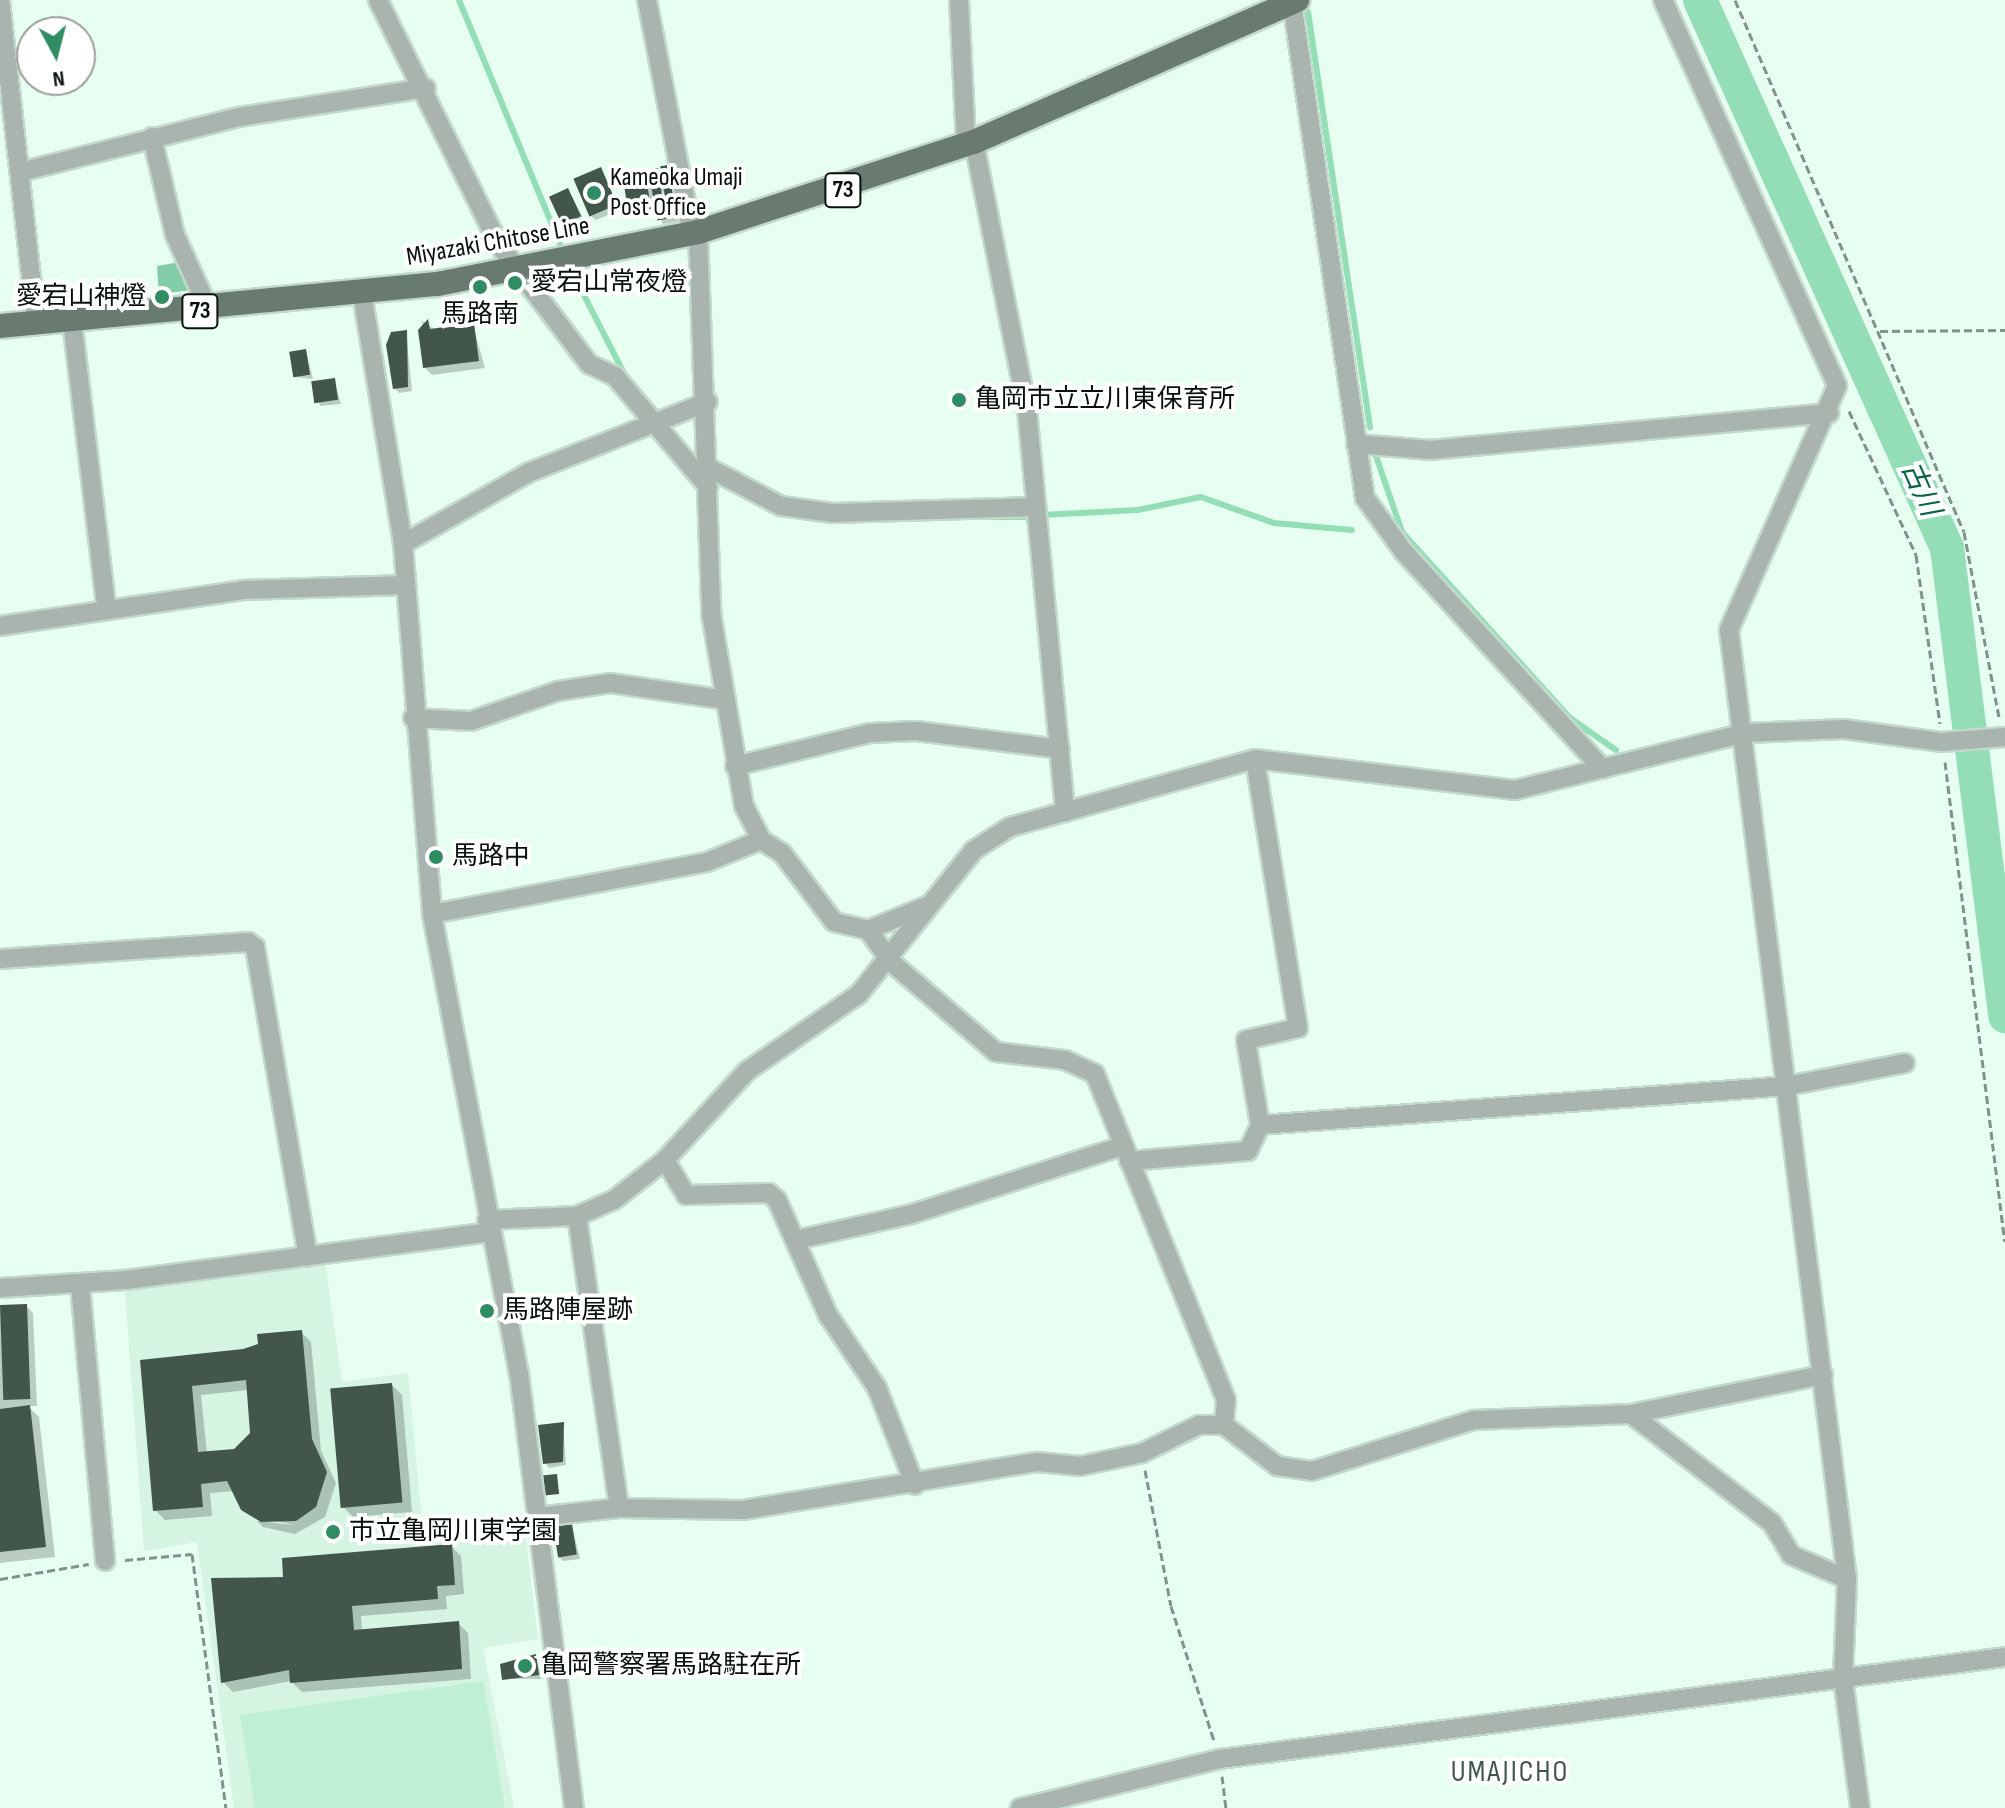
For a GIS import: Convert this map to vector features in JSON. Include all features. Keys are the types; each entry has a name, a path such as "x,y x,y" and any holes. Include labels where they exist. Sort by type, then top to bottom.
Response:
{"main road":[{"name":"Miyazaki Chitose Line","path":"0,326 209,310 362,293 517,268 695,233 970,144 1294,1"}],"street":[{"path":"0,0 36,323"},
{"path":"378,0 426,88 499,245 589,364 615,376 649,423 708,487"},
{"path":"647,0 695,233 708,402 711,613 735,766 761,840 782,853 834,922 868,930 929,905"},
{"path":"959,0 970,144 1027,409 1065,812"},
{"path":"1663,0 1837,386 1829,413 1729,630 1746,733 1847,1579 1843,1678 1860,1808"},
{"path":"1294,1 1356,444 1373,516 1603,769"},
{"path":"20,172 152,137 426,88"},
{"path":"152,137 171,222 209,310"},
{"path":"362,293 403,544 413,718 432,914 488,1226 519,1373 574,1808"},
{"path":"72,320 106,605"},
{"path":"403,544 530,472 708,402"},
{"path":"1356,444 1431,450 1829,413"},
{"path":"707,467 781,506 833,513 1036,507"},
{"path":"0,626 61,620 106,605 243,590 406,585"},
{"path":"413,718 471,721 558,691 610,683 726,700"},
{"path":"0,1288 80,1285 308,1256 488,1226 577,1216 614,1200 665,1160 747,1071 859,994 891,962 929,905 974,850 1010,827 1255,759 1515,790 1746,733 1844,729 1948,741 2001,738"},
{"path":"735,766 870,733 916,731 1060,749"},
{"path":"796,1240 912,1214 1125,1153 1248,1151 1260,1125 1246,1040 1298,1028 1255,759"},
{"path":"432,914 707,862 761,840"},
{"path":"868,930 891,962 996,1052 1065,1060 1095,1074 1226,1400 1224,1425"},
{"path":"0,959 248,942 255,947 308,1256"},
{"path":"1260,1125 1293,1117 1353,1123 1787,1086 1905,1063"},
{"path":"665,1160 686,1195 769,1193 796,1240 828,1315 877,1388 915,1485"},
{"path":"577,1216 619,1508"},
{"path":"80,1285 105,1561"},
{"path":"536,1517 619,1508 743,1510 915,1485 1037,1462 1080,1466 1142,1453 1199,1425 1224,1425 1277,1466 1312,1471 1474,1420 1631,1414 1823,1375"},
{"path":"1631,1414 1772,1523 1791,1555 1847,1579"},
{"path":"1020,1808 1220,1759 2005,1657"}],"path":[{"path":"1735,0 1964,532 2001,738"},
{"path":"1880,331 2005,330"},
{"path":"1837,386 1916,555 1948,741 2005,1241"},
{"path":"1142,1453 1171,1606 1220,1759 1226,1808"},
{"path":"0,1579 105,1561 192,1554 226,1808"}],"shaded area":[{"name":"市立亀岡川東学園","path":"325,1261 342,1382 408,1373 422,1522 523,1513 538,1639 483,1648 514,1808 234,1808 197,1542 144,1551 125,1292"},
{"path":"483,1681 505,1808 255,1808 240,1715"}],"green space":[{"path":"180,262 192,290 159,294 157,266"}],"building":[{"path":"675,164 680,194 665,196 660,166"},
{"path":"601,167 617,205 589,216 573,179"},
{"path":"658,168 662,197 653,198 649,169"},
{"path":"646,177 651,210 628,213 623,181"},
{"path":"568,188 581,216 562,225 549,197"},
{"path":"679,200 682,216 658,220 654,205"},
{"path":"428,319 430,329 474,323 479,361 423,368 418,330"},
{"path":"407,330 408,387 393,389 386,345 391,332"},
{"path":"306,349 310,375 293,377 289,352"},
{"path":"335,378 338,400 314,403 311,381"},
{"path":"27,1304 30,1399 3,1400 0,1305"},
{"path":"302,1330 312,1439 327,1472 316,1507 296,1521 261,1522 241,1510 227,1481 201,1484 203,1507 153,1511 140,1360 243,1349 258,1344 257,1334","holes":["246,1380 250,1433 234,1449 198,1452 192,1386"]},
{"path":"392,1383 402,1503 341,1508 330,1388"},
{"path":"30,1405 46,1547 0,1552 0,1409"},
{"path":"564,1422 563,1462 543,1464 538,1425"},
{"path":"557,1474 559,1494 544,1495 542,1476"},
{"path":"572,1524 577,1555 558,1558 553,1527"},
{"path":"452,1544 455,1585 437,1586 438,1599 352,1606 354,1630 459,1621 462,1669 290,1683 289,1670 221,1683 211,1578 283,1577 282,1558"},
{"path":"536,1654 539,1675 502,1680 500,1664"}],"waterway":[{"path":"459,0 561,246"},
{"name":"古川","path":"1700,0 1947,548 2005,1016"},
{"path":"1308,12 1370,427"},
{"path":"572,272 625,375"},
{"path":"1376,456 1402,532 1570,718 1616,750"},
{"path":"1042,515 1138,510 1201,497 1274,523 1352,530"},
{"path":"988,517 1028,517"}],"place":[{"name":"Kameoka Umaji Post Office","path":"594,193"},
{"name":"愛宕山常夜燈","path":"515,283"},
{"name":"馬路南","path":"480,287"},
{"name":"愛宕山神燈","path":"162,297"},
{"name":"亀岡市立立川東保育所","path":"959,400"},
{"name":"馬路中","path":"436,857"},
{"name":"馬路陣屋跡","path":"487,1311"},
{"name":"市立亀岡川東学園","path":"333,1532"},
{"name":"亀岡警察署馬路駐在所","path":"525,1666"}],"district":[{"name":"UMAJICHO","path":"1510,1772"}]}
